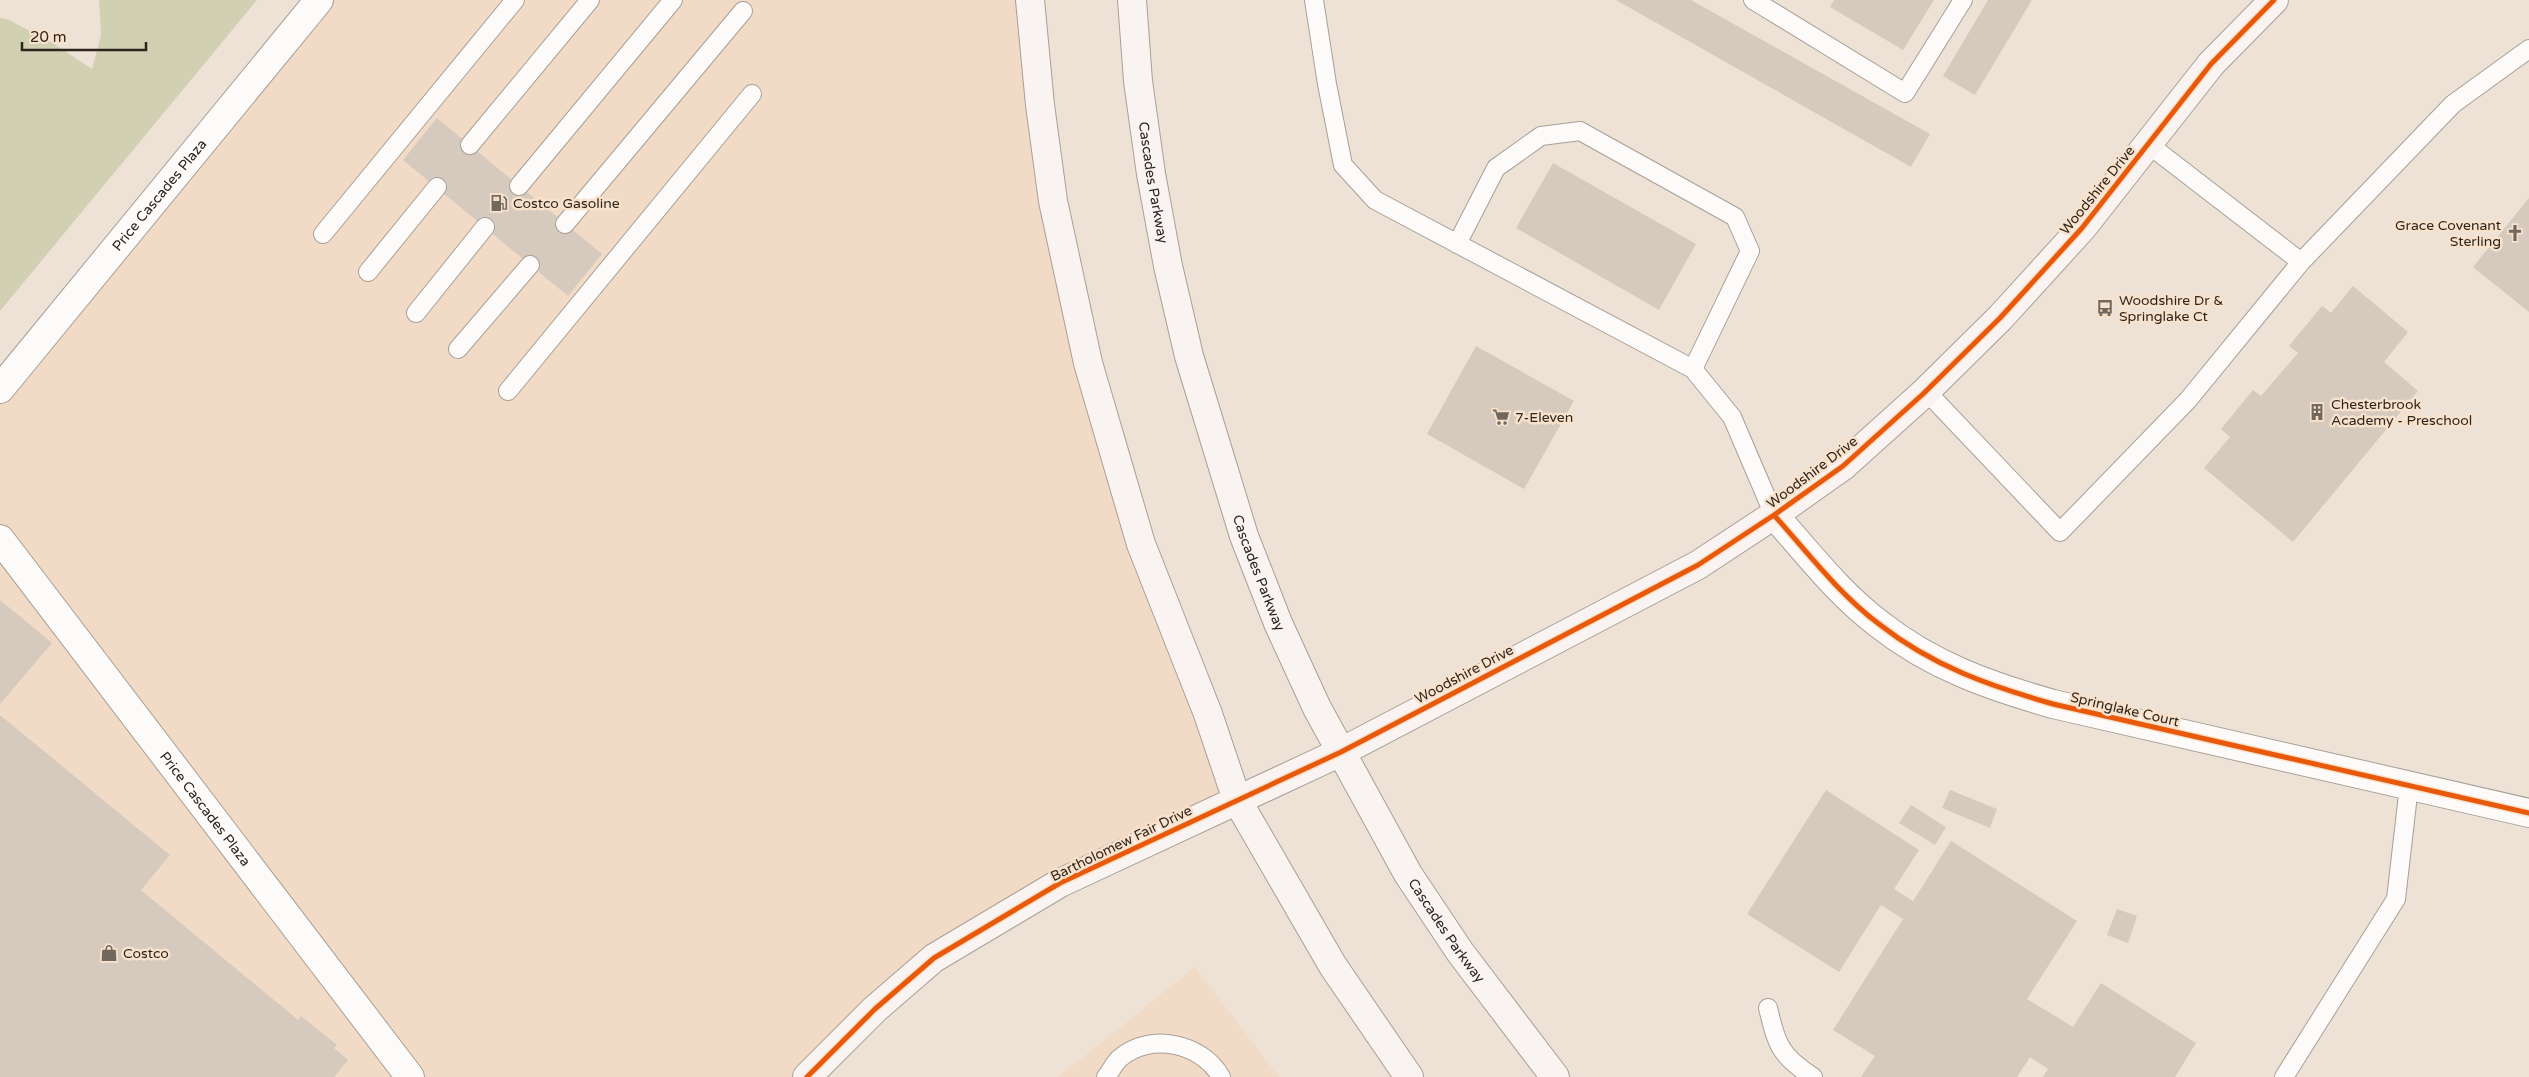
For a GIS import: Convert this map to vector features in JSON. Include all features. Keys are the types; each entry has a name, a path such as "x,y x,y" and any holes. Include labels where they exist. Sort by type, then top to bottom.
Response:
{"main road":[{"path":"1030,0 1040,105 1053,201 1088,363 1141,544 1208,714 1237,800 1333,966 1409,1077"},
{"name":"Cascades Parkway","path":"1132,0 1138,81 1151,174 1168,266 1189,356 1244,536 1278,623 1317,708 1408,874 1460,952 1555,1077"},
{"name":"Woodshire Drive","path":"1237,800 1341,752 1698,565 1774,515 1847,462 1926,391 2000,318 2082,228 2211,64 2274,0"},
{"name":"Bartholomew Fair Drive","path":"807,1077 875,1010 934,958 1060,883 1237,800"}],"street":[{"name":"Price Cascades Plaza","path":"0,389 319,0"},
{"name":"Springlake Court","path":"1774,515 1852,601 1879,625 1932,660 1988,685 2053,704 2529,814"},
{"name":"Price Cascades Plaza","path":"0,539 410,1077"}],"lane":[{"path":"323,234 515,0"},
{"path":"470,145 590,0"},
{"path":"519,186 673,0"},
{"path":"1314,0 1327,84 1343,165 1375,200 1693,369 1732,417 1774,515"},
{"path":"1753,0 1906,93 1963,0"},
{"path":"565,224 743,10"},
{"path":"1926,391 2060,532 2188,400 2301,262 2454,104 2529,49"},
{"path":"508,391 752,94"},
{"path":"1458,244 1496,168 1541,136 1580,131 1735,217 1750,251 1693,369"},
{"path":"2148,144 2301,262"},
{"path":"368,272 436,187"},
{"path":"416,313 485,228"},
{"path":"458,349 530,265"},
{"path":"2284,1077 2396,899 2409,786"},
{"path":"1768,1008 1775,1037 1791,1063 1813,1077"},
{"path":"1106,1077 1116,1063 1128,1053 1149,1045 1168,1044 1200,1055 1217,1070 1221,1077"}],"shaded area":[{"path":"99,0 257,0 0,311 0,18 7,19 53,43 92,69 101,35"},
{"path":"319,0 1030,0 1088,363 1237,800 934,958 807,1077 0,1077 0,389"},
{"path":"1195,967 1279,1077 1058,1077"}],"building":[{"path":"1616,0 1691,0 1930,134 1911,167"},
{"path":"1834,0 1934,0 1903,50 1830,7"},
{"path":"1988,0 2032,0 1975,95 1943,76"},
{"path":"437,118 602,254 568,296 403,160"},
{"path":"1553,163 1696,244 1659,310 1516,228"},
{"name":"Grace Covenant Sterling","path":"2529,198 2529,312 2473,267"},
{"name":"Chesterbrook Academy - Preschool","path":"2353,286 2408,332 2384,362 2418,391 2293,542 2204,468 2230,437 2221,429 2253,390 2261,396 2298,353 2289,346 2322,306 2331,313"},
{"name":"7-Eleven","path":"1476,346 1574,401 1524,489 1427,434"},
{"path":"0,600 52,643 0,704"},
{"name":"Costco","path":"0,715 170,855 141,890 298,1020 301,1016 337,1045 334,1048 348,1060 334,1077 0,1077"},
{"path":"1826,790 1919,850 1894,889 1913,901 1951,841 2077,921 2027,999 2073,1027 2101,983 2196,1043 2175,1077 2043,1077 2048,1069 2030,1057 2017,1077 1861,1077 1875,1056 1833,1030 1903,919 1881,905 1839,972 1747,914"},
{"path":"1950,790 1997,809 1990,828 1942,808"},
{"path":"1911,805 1946,827 1935,845 1899,823"},
{"path":"2117,909 2137,916 2128,943 2107,935"}],"cycle path":[{"path":"807,1077 875,1009 934,958 1060,883 1341,752 1698,565 1774,515 1843,466 1923,394 2000,318 2082,228 2211,64 2274,0"},
{"path":"1774,515 1850,600 1879,624 1920,652 1984,682 2053,704 2529,813"}],"place":[{"name":"Costco Gasoline","path":"499,203"},
{"name":"Grace Covenant Sterling","path":"2515,233"},
{"name":"Woodshire Dr & Springlake Ct","path":"2105,308"},
{"name":"Chesterbrook Academy - Preschool","path":"2317,412"},
{"name":"7-Eleven","path":"1501,417"},
{"name":"Costco","path":"109,953"}]}
